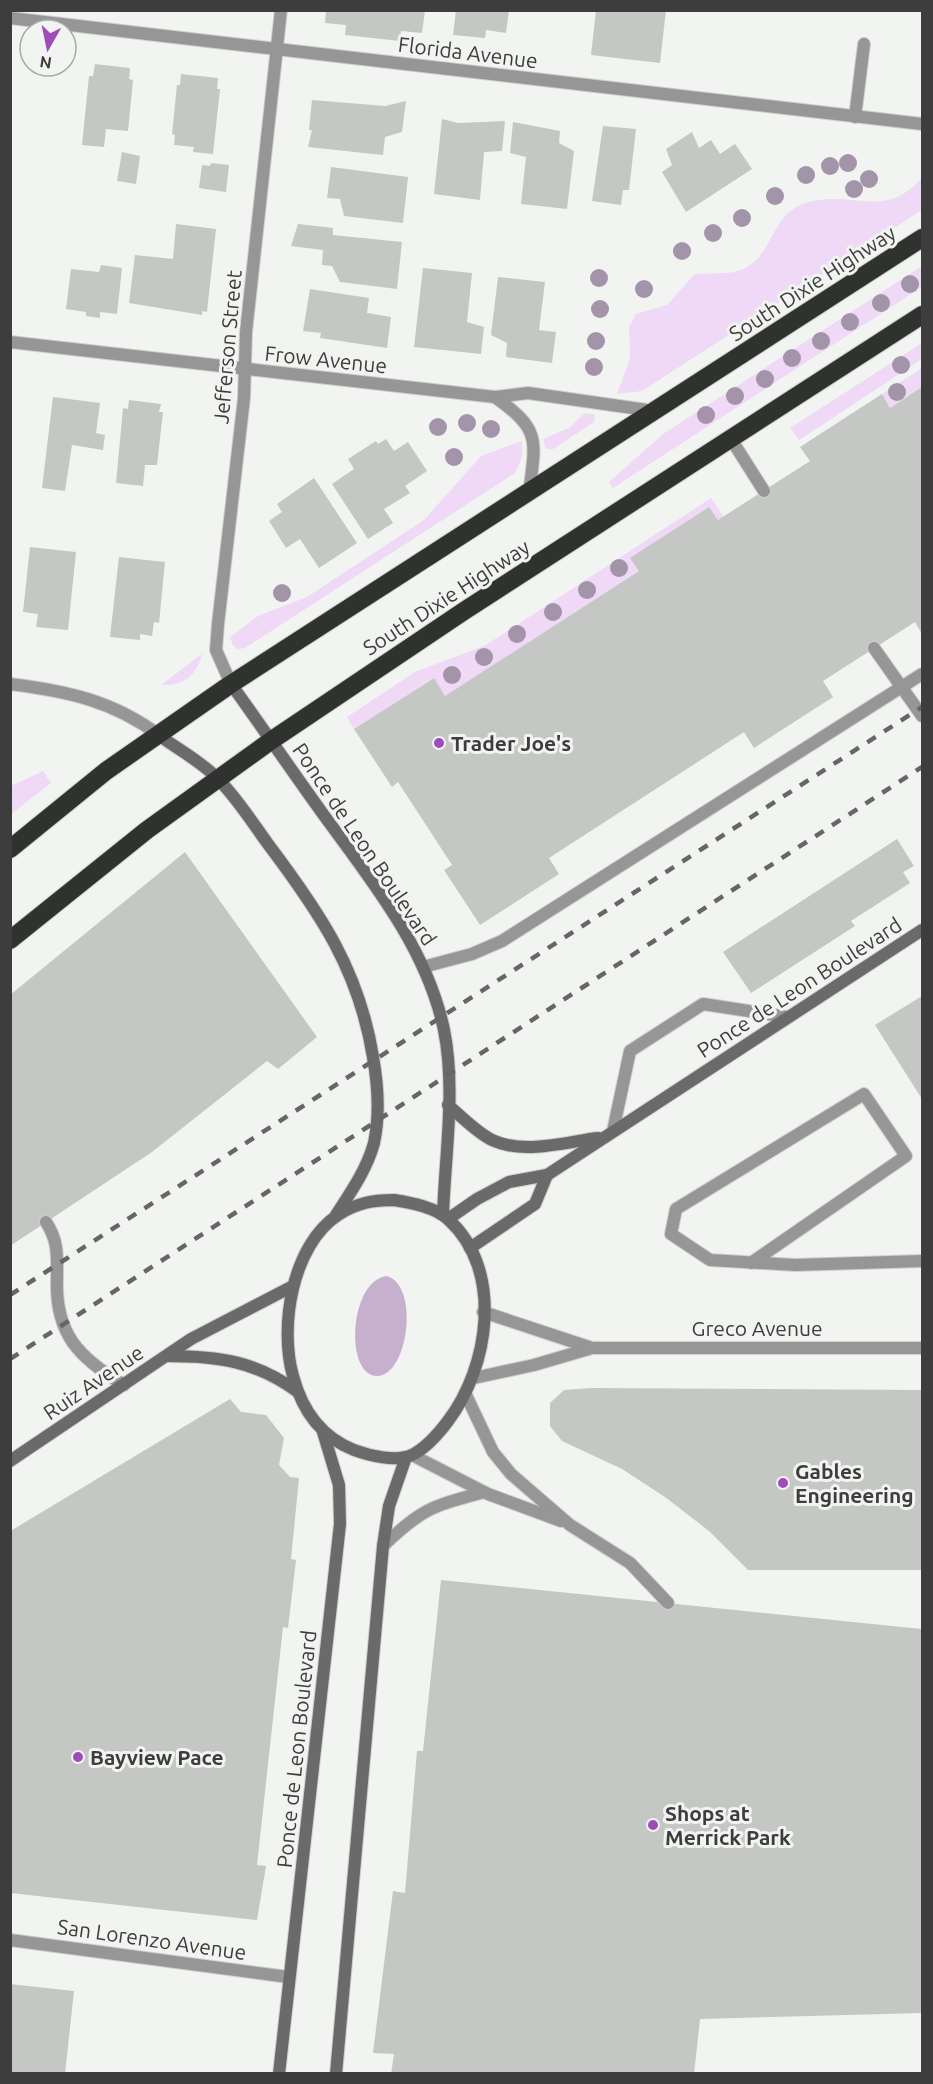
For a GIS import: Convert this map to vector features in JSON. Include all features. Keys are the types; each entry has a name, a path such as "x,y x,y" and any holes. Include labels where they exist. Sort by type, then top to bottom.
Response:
{"highway":[{"name":"South Dixie Highway","path":"10,849 106,771 160,736 231,684 922,238"},
{"name":"South Dixie Highway","path":"10,940 147,830 272,740 464,611 922,315"}],"street":[{"name":"Jefferson Street","path":"231,684 219,661 217,640 244,398 246,332 281,10"},
{"name":"Florida Avenue","path":"10,18 922,125"},
{"path":"855,117 864,44"},
{"name":"Frow Avenue","path":"10,342 495,397 528,393 654,411"},
{"path":"495,397 528,426 533,449 529,493"},
{"path":"731,439 764,491"},
{"path":"874,648 922,716"},
{"path":"423,967 472,954 502,940 922,674"},
{"path":"10,684 56,690 93,699 124,712 218,778 322,917 349,967 368,1022 377,1079 377,1116 374,1142 357,1182 336,1216 312,1245 293,1286 288,1307 287,1344 290,1364 309,1414 322,1431 357,1451 381,1456 409,1456 484,1492 570,1525"},
{"name":"Ponce de Leon Boulevard","path":"231,684 387,904 423,967 444,1030 448,1106 445,1217"},
{"name":"Ponce de Leon Boulevard","path":"445,1217 509,1182 547,1175 922,930"},
{"path":"448,1106 486,1137 509,1146 545,1145 608,1134 630,1051 703,1005 788,1017"},
{"path":"751,1263 906,1156 864,1094 676,1209 671,1234 710,1260 751,1263 795,1265 922,1261"},
{"path":"470,1248 535,1204 547,1175"},
{"path":"336,1216 364,1202 394,1200 412,1203 445,1217 470,1248 482,1291 483,1312 483,1339 474,1378 466,1395 442,1430 409,1456 389,1506 383,1546 336,2073"},
{"path":"46,1222 57,1244 57,1314 70,1339 89,1362 124,1385"},
{"name":"Ruiz Avenue","path":"10,1461 191,1339 293,1286"},
{"name":"Greco Avenue","path":"483,1312 592,1348"},
{"name":"Greco Avenue","path":"474,1378 534,1365 592,1348 922,1348"},
{"name":"Ruiz Avenue","path":"167,1356 198,1356 252,1365 276,1376 299,1392"},
{"path":"466,1395 478,1424 502,1464 570,1525 630,1563 668,1603"},
{"name":"Ponce de Leon Boulevard","path":"279,2073 340,1524 339,1485 322,1431"},
{"path":"383,1546 423,1511 442,1503 484,1492"},
{"name":"San Lorenzo Avenue","path":"10,1940 288,1977"}],"shaded area":[{"path":"922,177 922,210 642,391 617,394 630,359 629,327 636,314 667,305 694,275 728,273 747,267 764,250 781,221 799,206 829,199 884,201 909,190"},
{"path":"922,266 922,287 613,488 609,482 663,434"},
{"path":"922,343 922,359 799,440 790,428"},
{"path":"922,368 922,387 890,408 882,394"},
{"path":"585,413 595,415 594,422 553,449 546,449 543,439 569,428"},
{"path":"522,441 522,457 515,473 245,648 238,649 233,646 230,637 258,616 307,597 424,520 481,456"},
{"path":"711,498 724,517 718,520 709,507 631,558 639,571 445,696 433,678 354,729 347,717 415,672 486,645"},
{"path":"202,654 196,668 188,678 176,684 161,685"},
{"path":"43,771 51,783 11,814 11,786"},
{"path":"387,1276 397,1283 404,1296 407,1312 406,1330 396,1362 388,1372 377,1376 366,1372 359,1361 355,1328 358,1309 365,1293 374,1281"}],"building":[{"path":"326,10 425,10 422,33 401,31 400,41 345,35 346,25 325,23"},
{"path":"456,10 509,10 506,33 486,30 485,38 453,35"},
{"path":"596,10 666,10 660,63 591,55"},
{"path":"95,64 130,68 129,79 133,80 128,131 106,129 104,147 82,145 89,76 93,76"},
{"path":"181,74 218,78 217,89 220,89 213,154 193,152 194,147 174,145 175,135 172,134 177,85 180,85"},
{"path":"312,100 385,106 406,101 402,132 385,137 383,155 308,147 312,130 309,130"},
{"path":"442,119 458,123 505,121 502,151 484,152 480,200 434,194"},
{"path":"513,122 560,131 559,143 574,151 567,209 521,204 526,157 510,153"},
{"path":"603,126 636,129 629,190 623,190 621,205 592,201"},
{"path":"692,132 699,148 711,140 720,154 735,144 752,169 686,212 662,172 672,165 666,149"},
{"path":"122,152 140,156 136,184 117,181"},
{"path":"211,163 229,165 226,192 199,188 202,165 210,166"},
{"path":"331,167 408,177 403,223 344,216 340,199 327,198"},
{"path":"176,224 216,229 207,312 202,311 202,315 129,303 135,255 173,259"},
{"path":"298,224 333,228 333,235 402,242 397,289 340,282 332,266 322,265 323,250 291,246"},
{"path":"101,265 122,268 117,314 100,312 100,318 86,316 86,312 66,309 71,269 99,272"},
{"path":"423,268 472,273 467,322 484,327 481,354 414,347"},
{"path":"498,277 545,282 539,330 556,332 552,363 506,357 507,343 491,335"},
{"path":"310,289 369,298 367,313 391,317 387,348 320,338 321,333 303,331"},
{"path":"922,387 922,634 915,622 823,681 833,697 754,748 744,732 549,858 559,874 480,925 444,870 452,865 398,782 392,787 354,729 434,678 445,696 639,571 630,558 709,507 718,520 810,461 800,447 882,394 890,408"},
{"path":"53,397 100,403 96,433 105,435 103,450 72,445 65,491 42,488"},
{"path":"129,400 161,404 159,412 163,412 157,465 145,465 143,486 116,483 123,408 128,409"},
{"path":"386,439 394,451 408,442 427,471 405,486 410,493 384,509 393,523 368,539 332,484 354,469 348,459 376,441 378,444"},
{"path":"314,478 357,543 319,568 300,539 286,548 269,521 282,512 277,504"},
{"path":"30,547 76,552 68,630 36,627 38,614 23,612"},
{"path":"119,557 165,562 159,623 154,622 152,636 140,634 140,640 110,637"},
{"path":"897,839 914,866 903,872 910,883 851,921 855,926 751,993 723,952"},
{"path":"185,852 317,1037 278,1069 267,1061 152,1152 10,1246 10,995"},
{"path":"922,996 922,1099 875,1025"},
{"name":"Gables Engineering","path":"590,1388 922,1390 922,1570 748,1570 709,1531 665,1497 622,1469 562,1441 550,1426 550,1403 564,1390"},
{"path":"230,1399 241,1412 266,1415 284,1438 279,1465 290,1477 299,1478 291,1559 296,1560 288,1628 283,1627 257,1865 266,1866 257,1920 10,1893 10,1527 12,1530"},
{"name":"Shops at Merrick Park","path":"441,1580 922,1629 922,2013 700,2019 694,2074 391,2074 394,2054 373,2053 393,1891 405,1893 417,1751 423,1751"},
{"path":"10,1984 74,1991 65,2074 10,2074"}],"railway":[{"path":"10,1295 922,707"},
{"path":"10,1359 922,767"}],"place":[{"name":"Trader Joe's","path":"439,743"},
{"name":"Gables Engineering","path":"783,1483"},
{"name":"Bayview Pace","path":"78,1757"},
{"name":"Shops at Merrick Park","path":"653,1825"}]}
